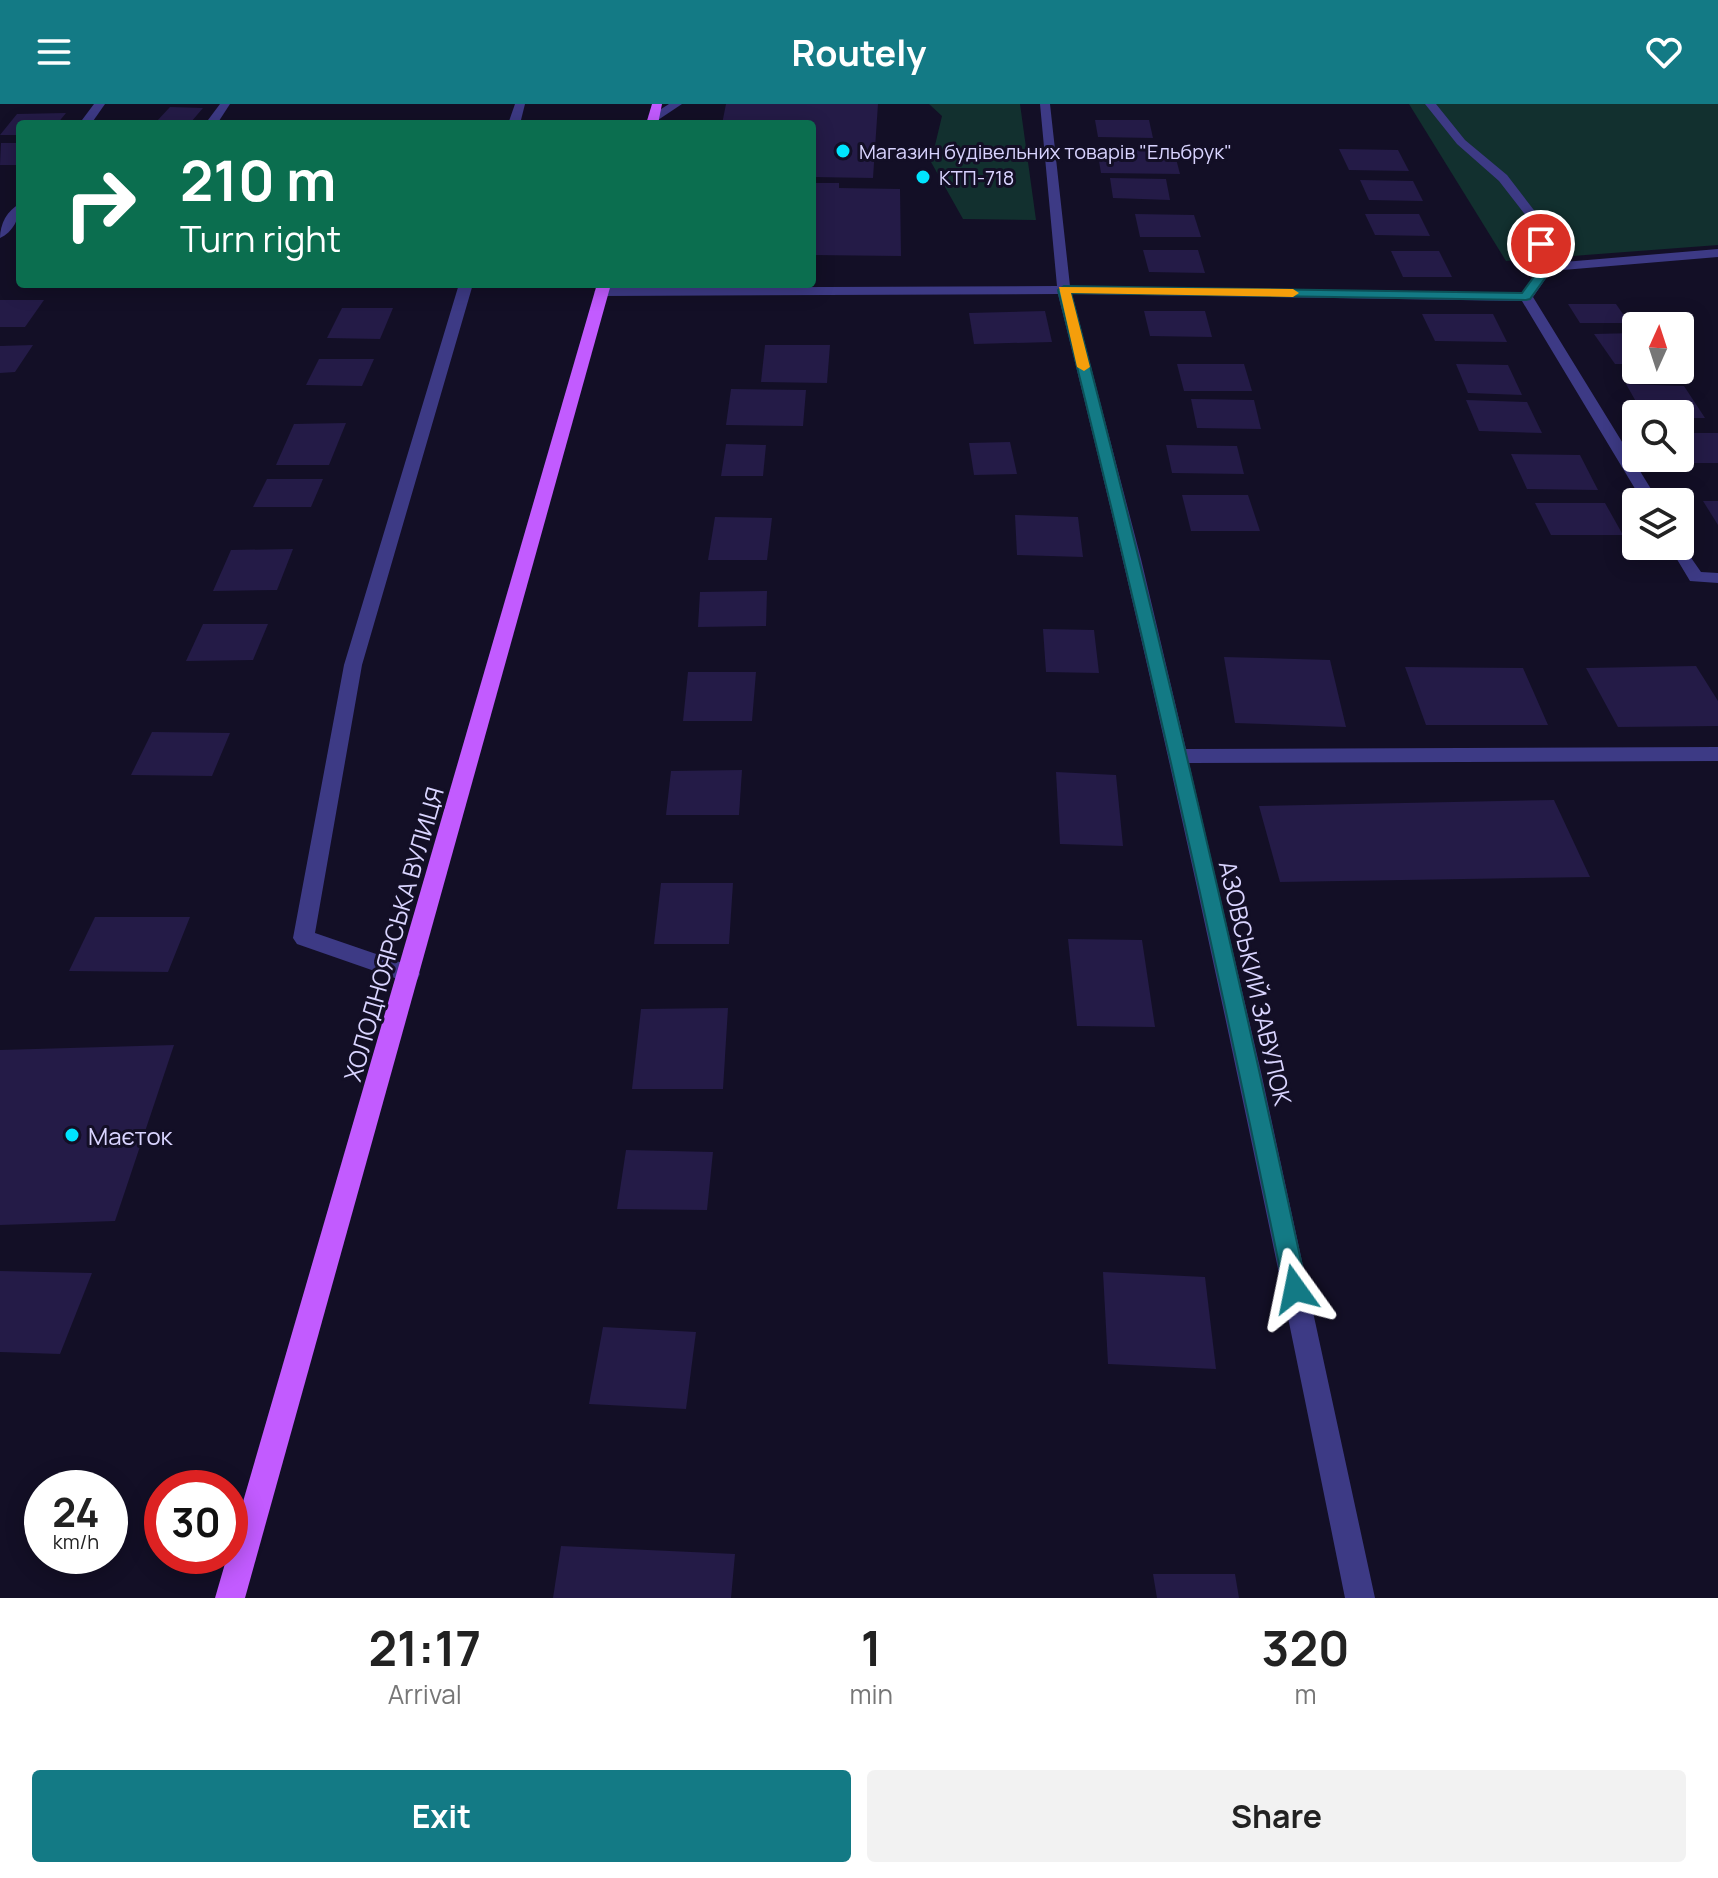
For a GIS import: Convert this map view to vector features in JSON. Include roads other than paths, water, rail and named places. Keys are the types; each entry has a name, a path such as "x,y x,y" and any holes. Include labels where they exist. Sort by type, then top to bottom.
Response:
{"main road":[{"name":"ХОЛОДНОЯРСЬКА ВУЛИЦЯ","path":"230,1598 602,288"}],"street":[{"path":"654,120 677,104"},
{"name":"АЗОВСЬКИЙ ЗАВУЛОК","path":"1045,104 1064,290 1133,559 1250,1072 1360,1598"},
{"path":"1430,104 1461,142 1503,178 1536,221 1547,267 1526,297"},
{"path":"0,234 16,213"},
{"path":"1547,267 1718,253"},
{"path":"409,974 304,938 353,665 465,288"},
{"path":"602,288 1064,290 1526,297"},
{"path":"1526,297 1642,488"},
{"path":"1686,560 1696,577 1718,578"},
{"path":"1177,756 1718,754"}],"place":[{"name":"Магазин будівельних товарів \"Ельбрук\"","path":"843,151"},
{"name":"КТП-718","path":"923,177"},
{"name":"Маєток","path":"72,1135"}]}
